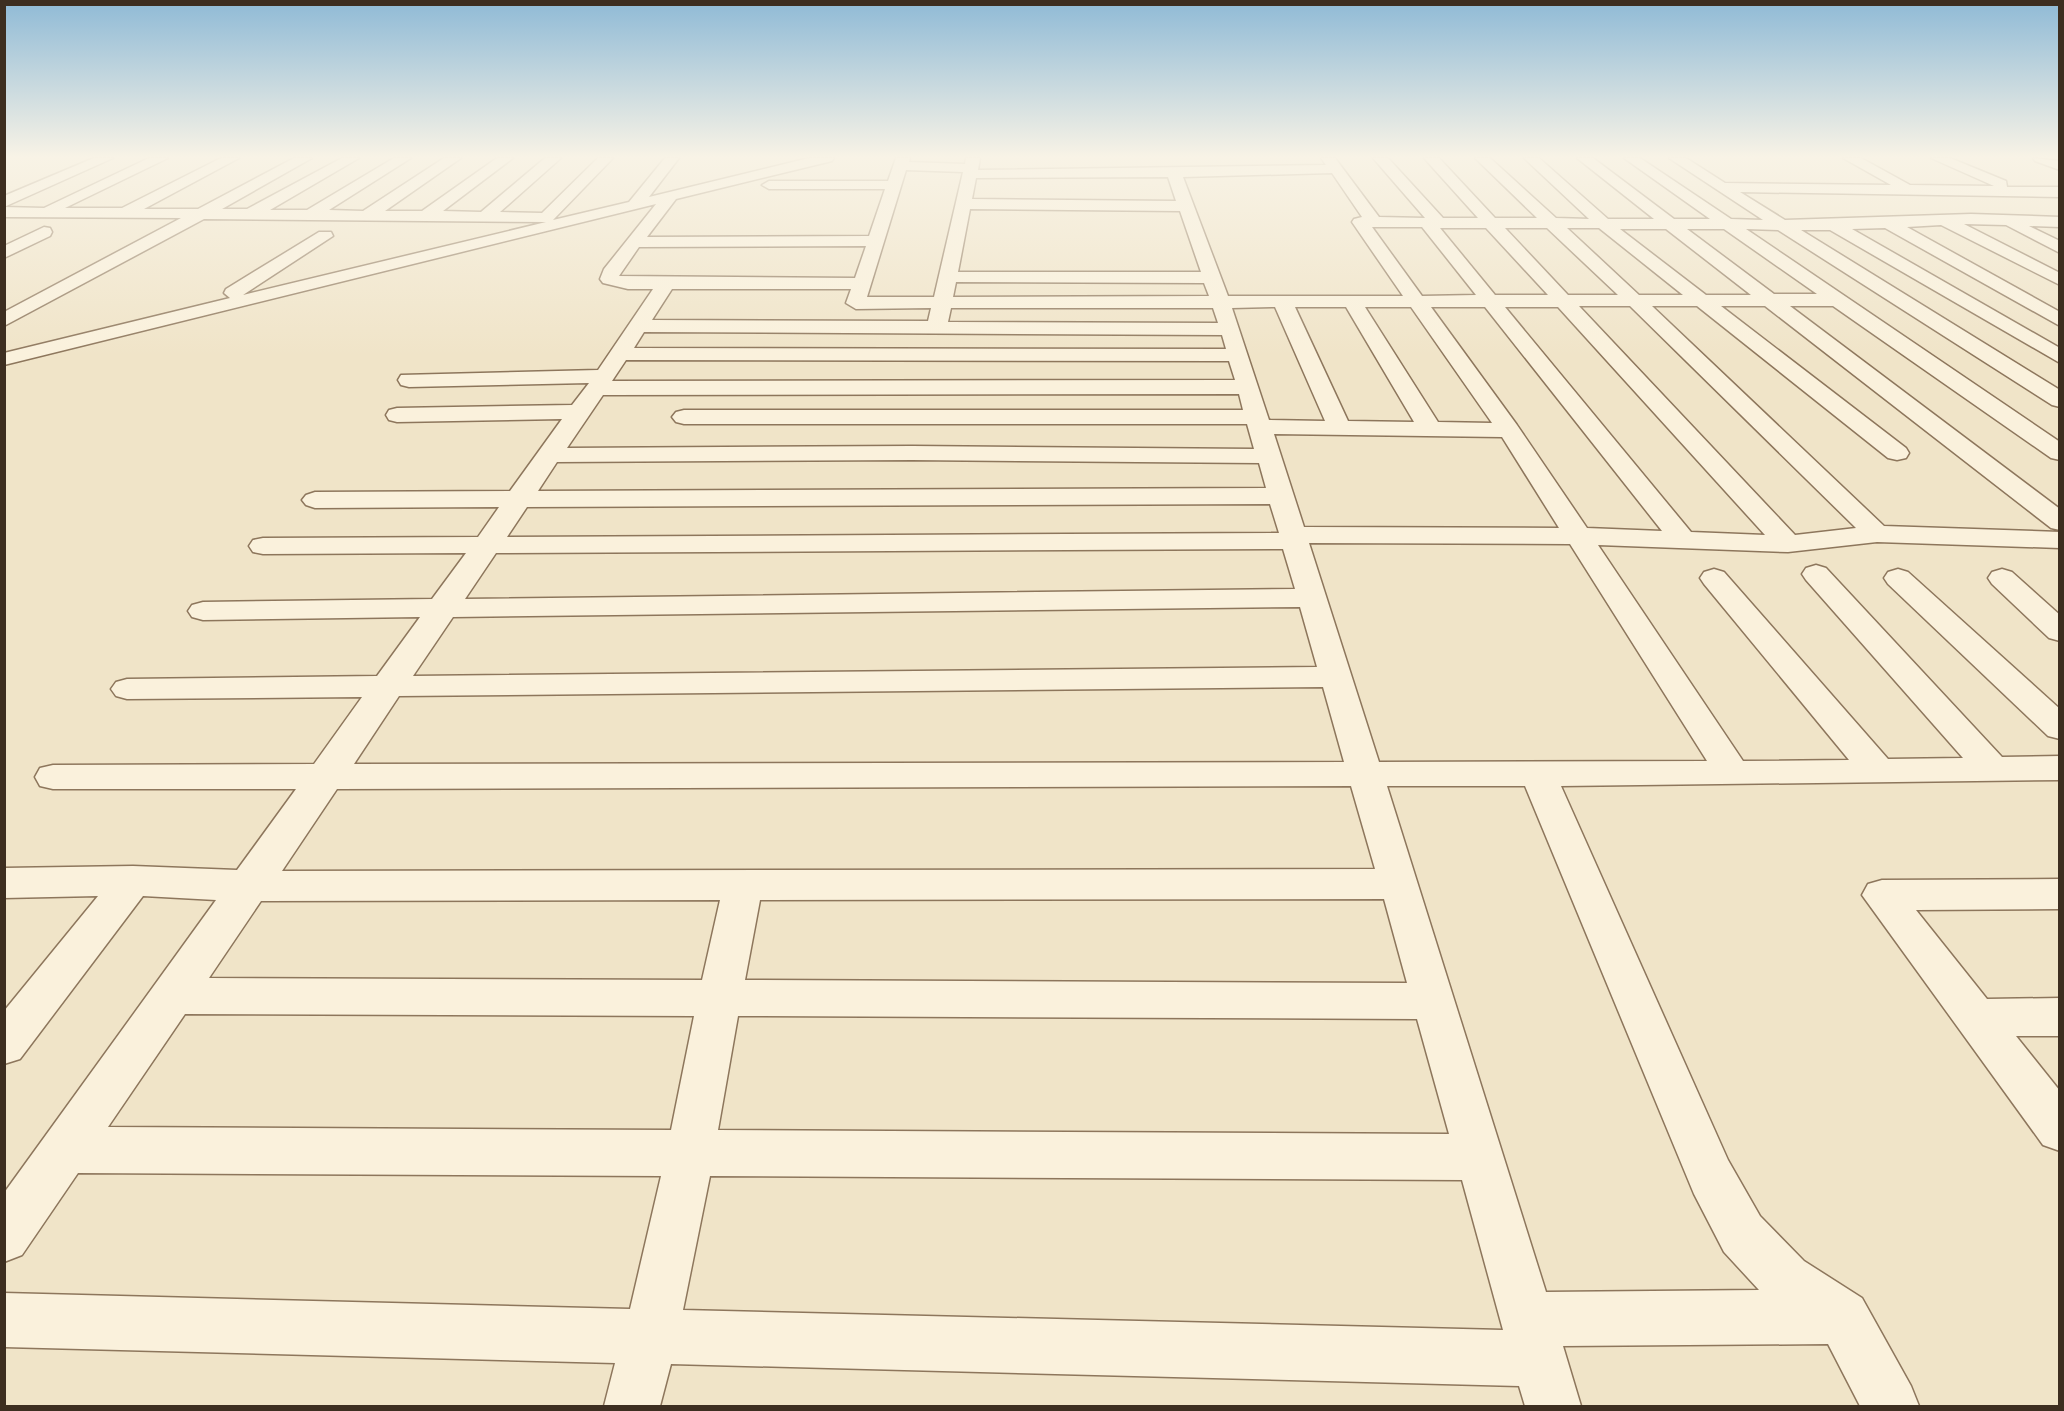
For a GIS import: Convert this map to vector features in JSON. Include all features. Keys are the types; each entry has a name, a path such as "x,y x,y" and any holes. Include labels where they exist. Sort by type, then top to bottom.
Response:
{"street":[{"path":"4,320 181,224"},
{"path":"8,357 561,224"},
{"path":"648,224 617,264 609,279 613,282 654,273"},
{"path":"878,224 856,303 942,302 1232,346"},
{"path":"912,453 942,302 948,277 958,256 961,224"},
{"path":"1192,224 1294,538 1399,884 1539,1362"},
{"path":"1361,224 1413,300 1509,430 1732,772"},
{"path":"1434,224 1488,301 1684,541"},
{"path":"1490,224 1788,544"},
{"path":"1551,224 1635,301 1877,534"},
{"path":"1597,224 1865,224"},
{"path":"1605,224 1897,453"},
{"path":"1667,224 2060,522"},
{"path":"1725,224 2060,453"},
{"path":"1890,224 2060,320"},
{"path":"1952,224 2060,280"},
{"path":"2013,224 2060,248"},
{"path":"1783,225 2060,400"},
{"path":"1832,225 2060,357"},
{"path":"634,242 876,228"},
{"path":"4,232 64,233"},
{"path":"4,253 44,232"},
{"path":"130,234 198,235"},
{"path":"209,309 331,236 291,236"},
{"path":"429,236 510,236"},
{"path":"845,262 869,262"},
{"path":"617,264 654,273 861,284"},
{"path":"4,1237 608,371 654,273"},
{"path":"948,277 1232,346 1340,428 1509,430"},
{"path":"1351,300 1431,430"},
{"path":"550,455 912,453 1232,346 1282,301 1836,300"},
{"path":"1282,301 1340,428"},
{"path":"397,415 608,371 937,328 1232,346"},
{"path":"1941,341 2060,341"},
{"path":"409,380 931,356 1232,346"},
{"path":"608,371 925,386 1232,346"},
{"path":"684,417 919,418 1232,346"},
{"path":"315,500 1281,496"},
{"path":"263,546 1579,536 1788,544 1877,534 2060,540"},
{"path":"1816,574 1993,769"},
{"path":"1714,578 1879,772"},
{"path":"1898,578 2060,728"},
{"path":"2002,578 2060,632"},
{"path":"203,611 1312,598"},
{"path":"127,688 1336,677"},
{"path":"53,777 1879,772 2060,768"},
{"path":"1537,772 1711,1177 1742,1234 1785,1280 1842,1317 1892,1407"},
{"path":"4,883 133,881 249,886 1399,884"},
{"path":"4,1045 133,881"},
{"path":"632,1407 652,1336 691,1153 718,999 743,885"},
{"path":"2060,894 1882,896 2060,1129"},
{"path":"172,996 1433,1002"},
{"path":"1975,1018 2060,1017"},
{"path":"65,1150 1479,1157"},
{"path":"4,1320 1539,1362 1842,1317"}]}
